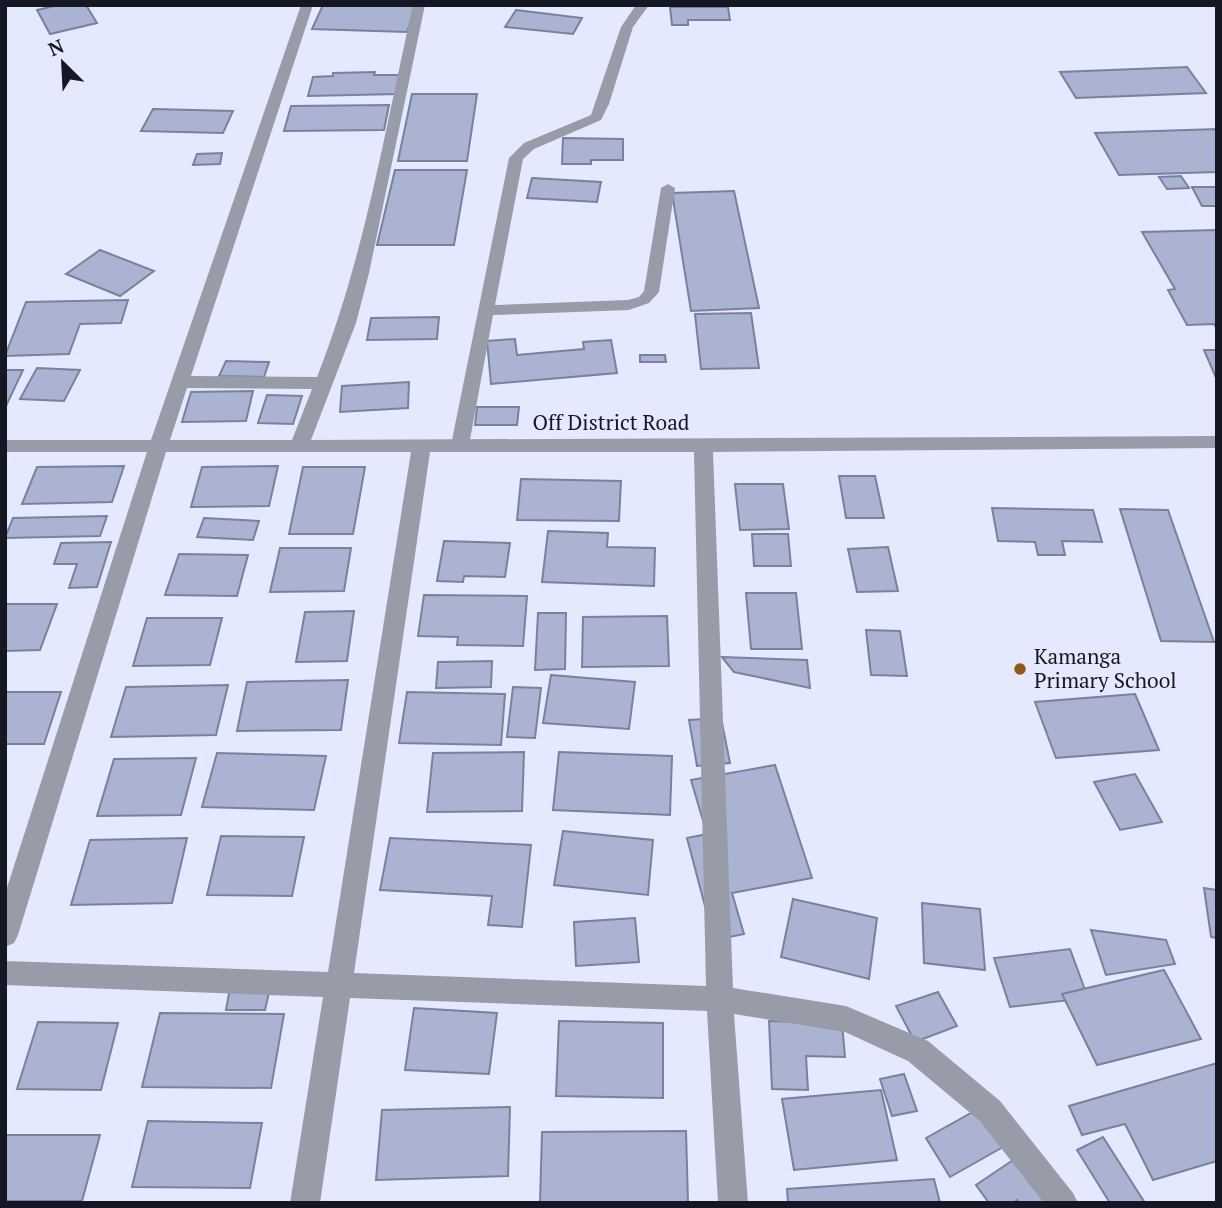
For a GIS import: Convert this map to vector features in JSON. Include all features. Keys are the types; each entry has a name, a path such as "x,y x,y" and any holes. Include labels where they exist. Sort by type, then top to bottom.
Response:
{"street":[{"path":"5,935 159,444 307,5"},
{"path":"300,444 347,323 361,273 419,5"},
{"path":"180,382 324,383"},
{"name":"Off District Road","path":"5,446 703,446 1217,442"},
{"path":"305,1203 422,444"},
{"path":"703,446 720,999 733,1203"},
{"path":"5,973 720,999 846,1019 918,1051 990,1111 1063,1203"}],"lane":[{"path":"460,444 516,158 529,146 596,117 612,81 628,21 643,5"},
{"path":"486,310 629,305 644,300 651,292 668,188"}],"building":[{"path":"59,5 86,5 97,23 50,34 37,10"},
{"path":"323,5 416,5 407,32 312,29"},
{"path":"670,7 728,7 730,20 688,20 688,25 672,25"},
{"path":"516,10 582,18 573,34 505,27"},
{"path":"1187,67 1206,93 1076,98 1060,72"},
{"path":"375,72 374,75 400,75 398,94 308,96 313,77 333,76 333,73"},
{"path":"412,94 477,94 467,161 398,161"},
{"path":"389,105 384,130 284,131 291,106"},
{"path":"153,109 233,111 223,133 141,131"},
{"path":"1217,129 1217,172 1119,175 1095,133"},
{"path":"563,138 623,139 623,160 562,164"},
{"path":"222,153 220,164 193,165 197,154"},
{"path":"395,170 467,170 454,245 377,245"},
{"path":"1181,176 1189,188 1167,189 1159,177"},
{"path":"532,178 601,182 597,202 527,198"},
{"path":"1192,187 1217,187 1217,206 1202,206"},
{"path":"734,191 759,308 691,311 672,193"},
{"path":"1216,230 1217,329 1214,324 1187,325 1168,290 1175,289 1142,232"},
{"path":"100,250 154,271 120,296 66,274"},
{"path":"128,300 121,323 80,324 69,354 5,356 26,302"},
{"path":"751,313 759,368 701,369 695,314"},
{"path":"439,317 437,339 367,340 371,318"},
{"path":"515,339 517,355 584,349 583,342 611,340 617,373 491,384 487,341"},
{"path":"1204,350 1217,350 1217,380"},
{"path":"640,355 665,355 666,362 640,362"},
{"path":"226,361 269,362 264,377 219,376"},
{"path":"37,368 80,370 64,401 20,399"},
{"path":"5,370 23,370 5,408"},
{"path":"409,382 408,408 340,412 342,386"},
{"path":"253,391 246,421 182,422 191,392"},
{"path":"267,395 302,396 293,424 258,423"},
{"path":"477,407 519,407 517,425 475,425"},
{"path":"124,466 112,502 22,504 37,467"},
{"path":"278,466 269,506 191,507 202,467"},
{"path":"303,467 365,467 353,534 289,534"},
{"path":"839,476 875,476 884,518 846,518"},
{"path":"521,479 621,481 619,521 517,520"},
{"path":"735,484 783,484 789,529 740,530"},
{"path":"992,508 1093,510 1102,542 1062,541 1065,555 1038,555 1035,542 998,541"},
{"path":"1120,509 1168,510 1214,642 1161,641"},
{"path":"107,516 100,536 5,538 13,518"},
{"path":"204,518 259,521 253,540 197,537"},
{"path":"548,531 608,533 607,547 655,548 654,586 542,582"},
{"path":"752,534 788,534 791,566 754,566"},
{"path":"444,541 510,543 505,577 464,576 463,582 437,581"},
{"path":"111,542 97,587 69,588 77,564 54,564 61,543"},
{"path":"888,547 898,591 857,592 848,549"},
{"path":"280,548 351,548 344,591 270,592"},
{"path":"179,554 248,555 237,596 165,595"},
{"path":"746,593 796,593 802,649 751,649"},
{"path":"424,595 527,596 523,646 457,645 458,637 418,636"},
{"path":"5,604 57,604 40,650 5,651"},
{"path":"354,611 347,661 296,662 305,612"},
{"path":"538,613 566,613 565,669 535,670"},
{"path":"667,616 669,666 582,667 583,617"},
{"path":"147,618 222,618 210,665 133,666"},
{"path":"866,630 900,631 907,676 871,675"},
{"path":"722,657 807,660 810,688 734,672"},
{"path":"492,661 491,687 436,688 438,662"},
{"path":"551,675 635,682 629,729 543,723"},
{"path":"348,680 341,730 237,731 247,682"},
{"path":"228,685 216,735 111,737 126,687"},
{"path":"513,687 541,688 535,738 507,737"},
{"path":"5,692 61,692 44,744 5,744"},
{"path":"407,692 505,694 501,745 399,743"},
{"path":"1135,694 1159,750 1056,758 1035,702"},
{"path":"721,718 730,763 697,766 689,720"},
{"path":"524,752 522,811 427,812 433,753"},
{"path":"559,752 672,756 670,815 553,810"},
{"path":"217,753 326,756 314,810 202,807"},
{"path":"196,758 181,815 97,816 114,759"},
{"path":"775,765 812,878 732,893 744,934 714,940 687,838 707,834 691,780"},
{"path":"1135,774 1162,822 1120,830 1094,782"},
{"path":"563,831 653,840 648,895 554,885"},
{"path":"221,836 304,837 292,896 207,895"},
{"path":"187,838 172,903 71,905 90,840"},
{"path":"390,838 531,845 522,927 488,925 492,896 380,890"},
{"path":"1204,888 1217,890 1217,938 1211,937"},
{"path":"793,899 877,918 869,979 781,957"},
{"path":"922,903 980,909 985,970 924,963"},
{"path":"635,918 639,962 576,966 574,922"},
{"path":"1091,930 1166,940 1175,964 1106,975"},
{"path":"1070,949 1088,998 1010,1007 994,958"},
{"path":"1164,970 1201,1039 1097,1065 1062,994"},
{"path":"230,988 270,988 265,1010 226,1010"},
{"path":"938,992 957,1026 915,1042 896,1006"},
{"path":"414,1008 497,1013 489,1074 405,1070"},
{"path":"160,1013 284,1014 271,1088 142,1087"},
{"path":"559,1021 663,1023 663,1098 556,1096"},
{"path":"769,1021 842,1023 845,1057 806,1056 808,1090 772,1089"},
{"path":"38,1022 118,1023 101,1090 17,1089"},
{"path":"1217,1063 1217,1161 1153,1180 1125,1124 1082,1135 1069,1106"},
{"path":"904,1074 917,1111 892,1116 880,1079"},
{"path":"881,1090 897,1160 794,1170 782,1099"},
{"path":"510,1107 508,1176 376,1180 382,1110"},
{"path":"978,1109 1003,1147 950,1177 926,1138"},
{"path":"148,1121 262,1123 250,1188 132,1187"},
{"path":"686,1131 688,1203 540,1203 542,1132"},
{"path":"5,1135 100,1135 82,1201 5,1201"},
{"path":"1103,1137 1145,1203 1110,1203 1077,1150"},
{"path":"1016,1158 1050,1203 1019,1203 1017,1200 1014,1203 989,1203 976,1185"},
{"path":"934,1179 940,1203 788,1203 787,1189"}],"place":[{"name":"Kamanga Primary School","path":"1020,669"}]}
